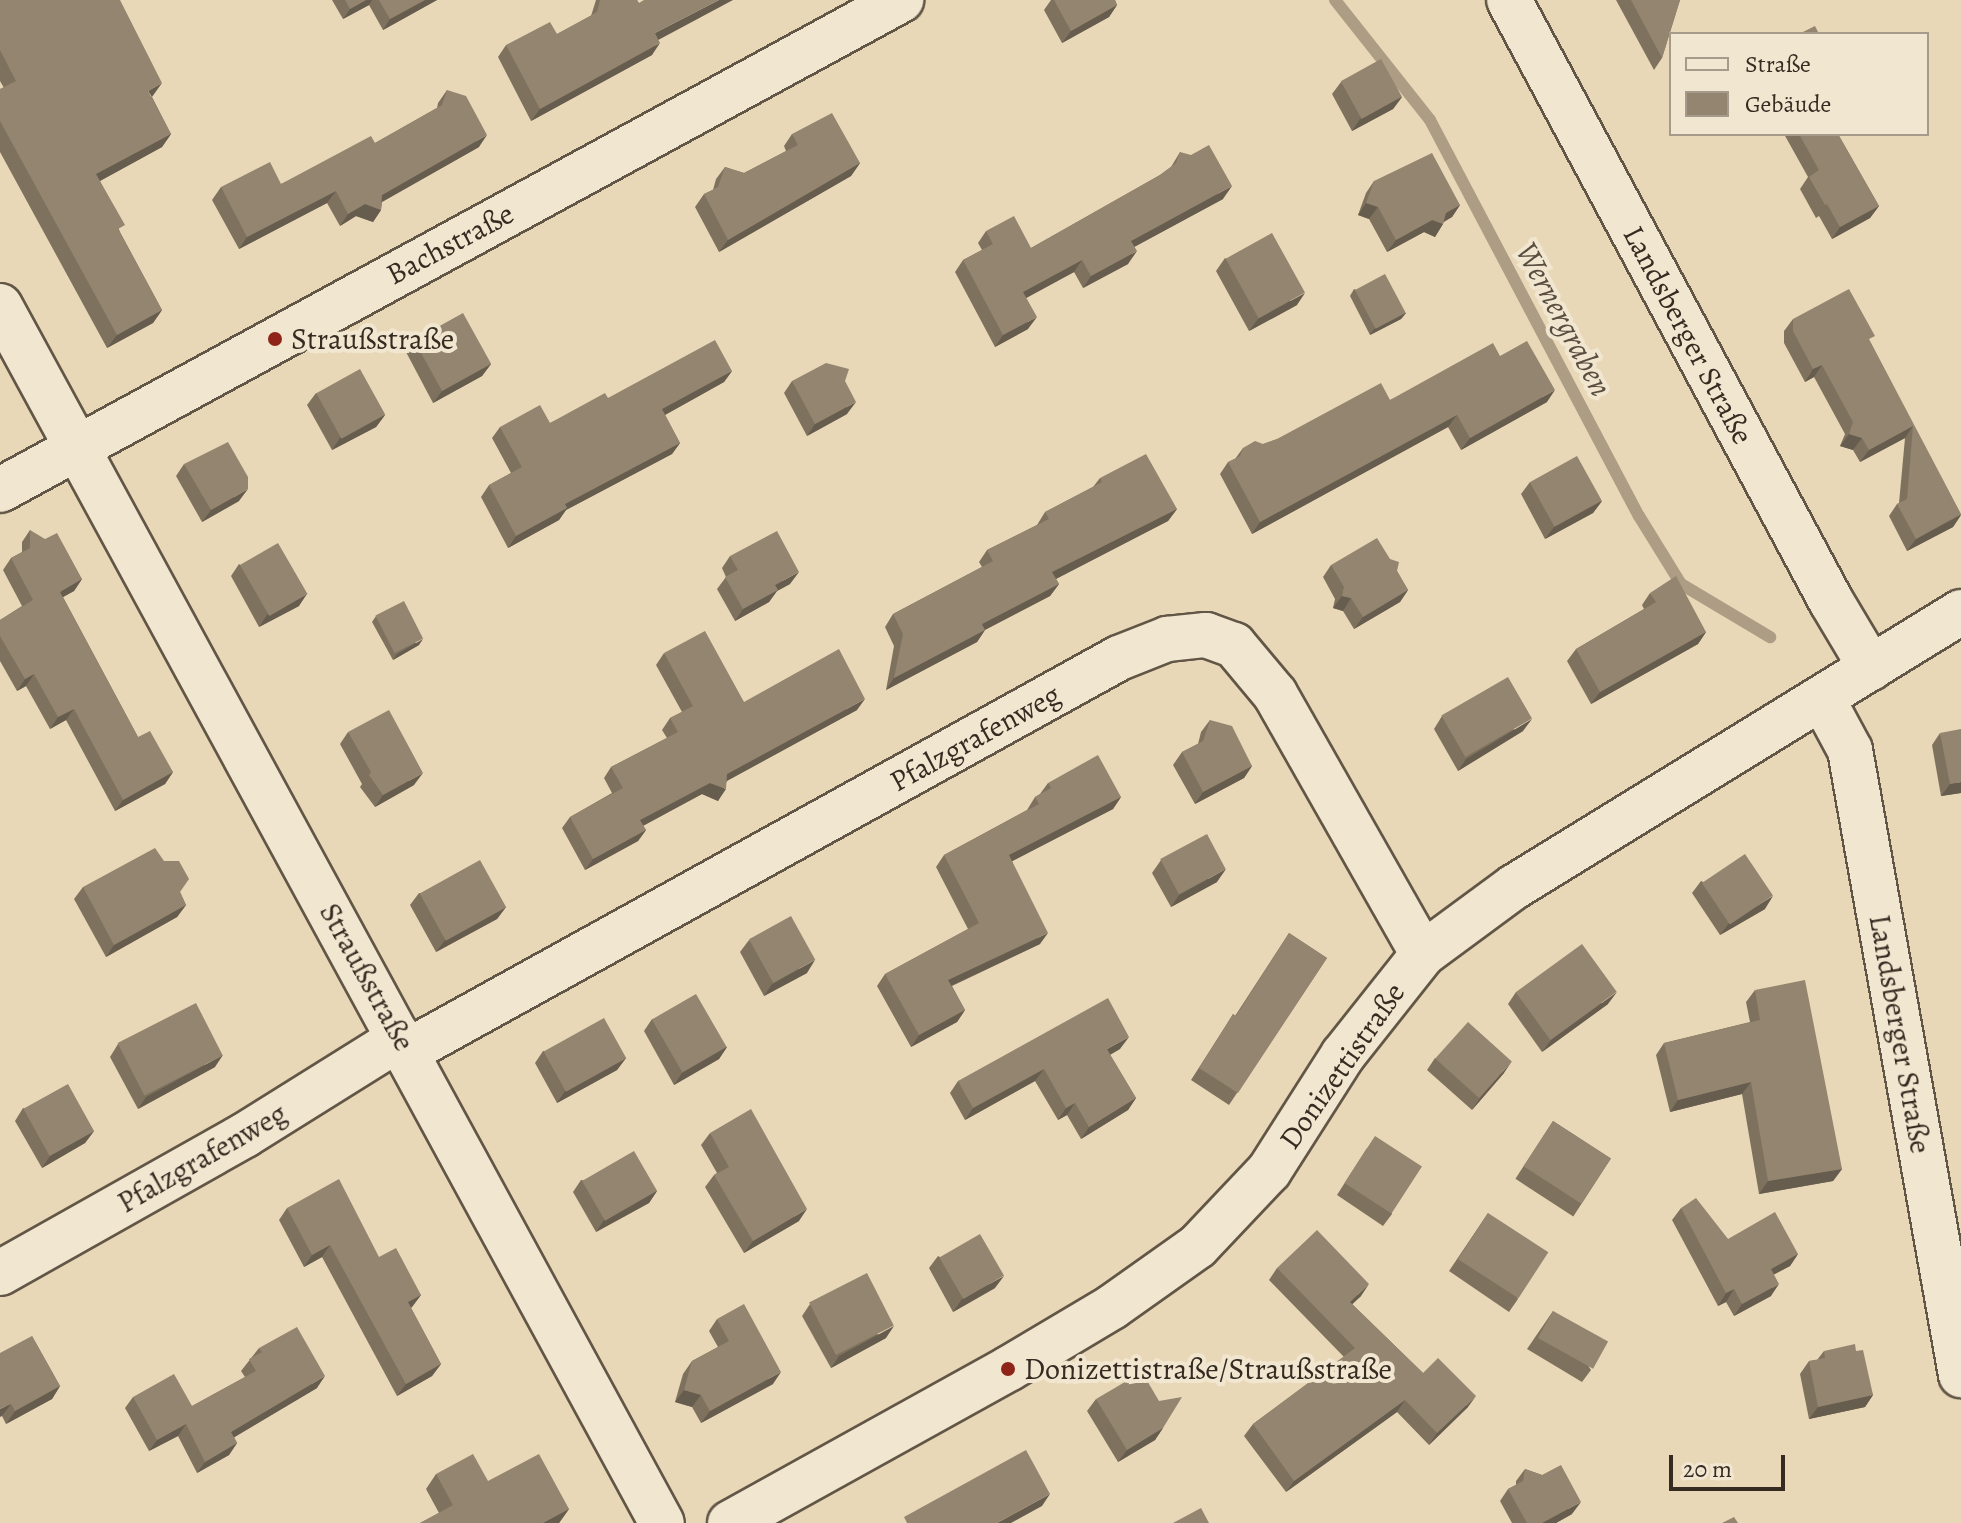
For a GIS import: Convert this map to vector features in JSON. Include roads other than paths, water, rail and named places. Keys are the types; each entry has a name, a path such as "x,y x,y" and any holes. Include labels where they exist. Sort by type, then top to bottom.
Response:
{"street":[{"name":"Bachstraße","path":"0,490 901,0"},
{"name":"Landsberger Straße","path":"1509,0 1823,587 1871,668"},
{"name":"Straußstraße","path":"0,306 662,1523"},
{"name":"Donizettistraße","path":"730,1523 1008,1369 1112,1307 1198,1246 1269,1171 1343,1055 1423,954 1514,887 1961,612"},
{"name":"Pfalzgrafenweg","path":"0,1273 404,1044 1119,658 1167,639 1206,635 1234,645 1275,694 1423,954"},
{"name":"Landsberger Straße","path":"1822,698 1850,750 1960,1367"}],"waterway":[{"name":"Wernergraben","path":"1335,0 1430,120 1639,516 1681,584 1770,637"}],"place":[{"name":"Straußstraße","path":"275,339"},
{"name":"Donizettistraße/Straußstraße","path":"1008,1369"}]}
